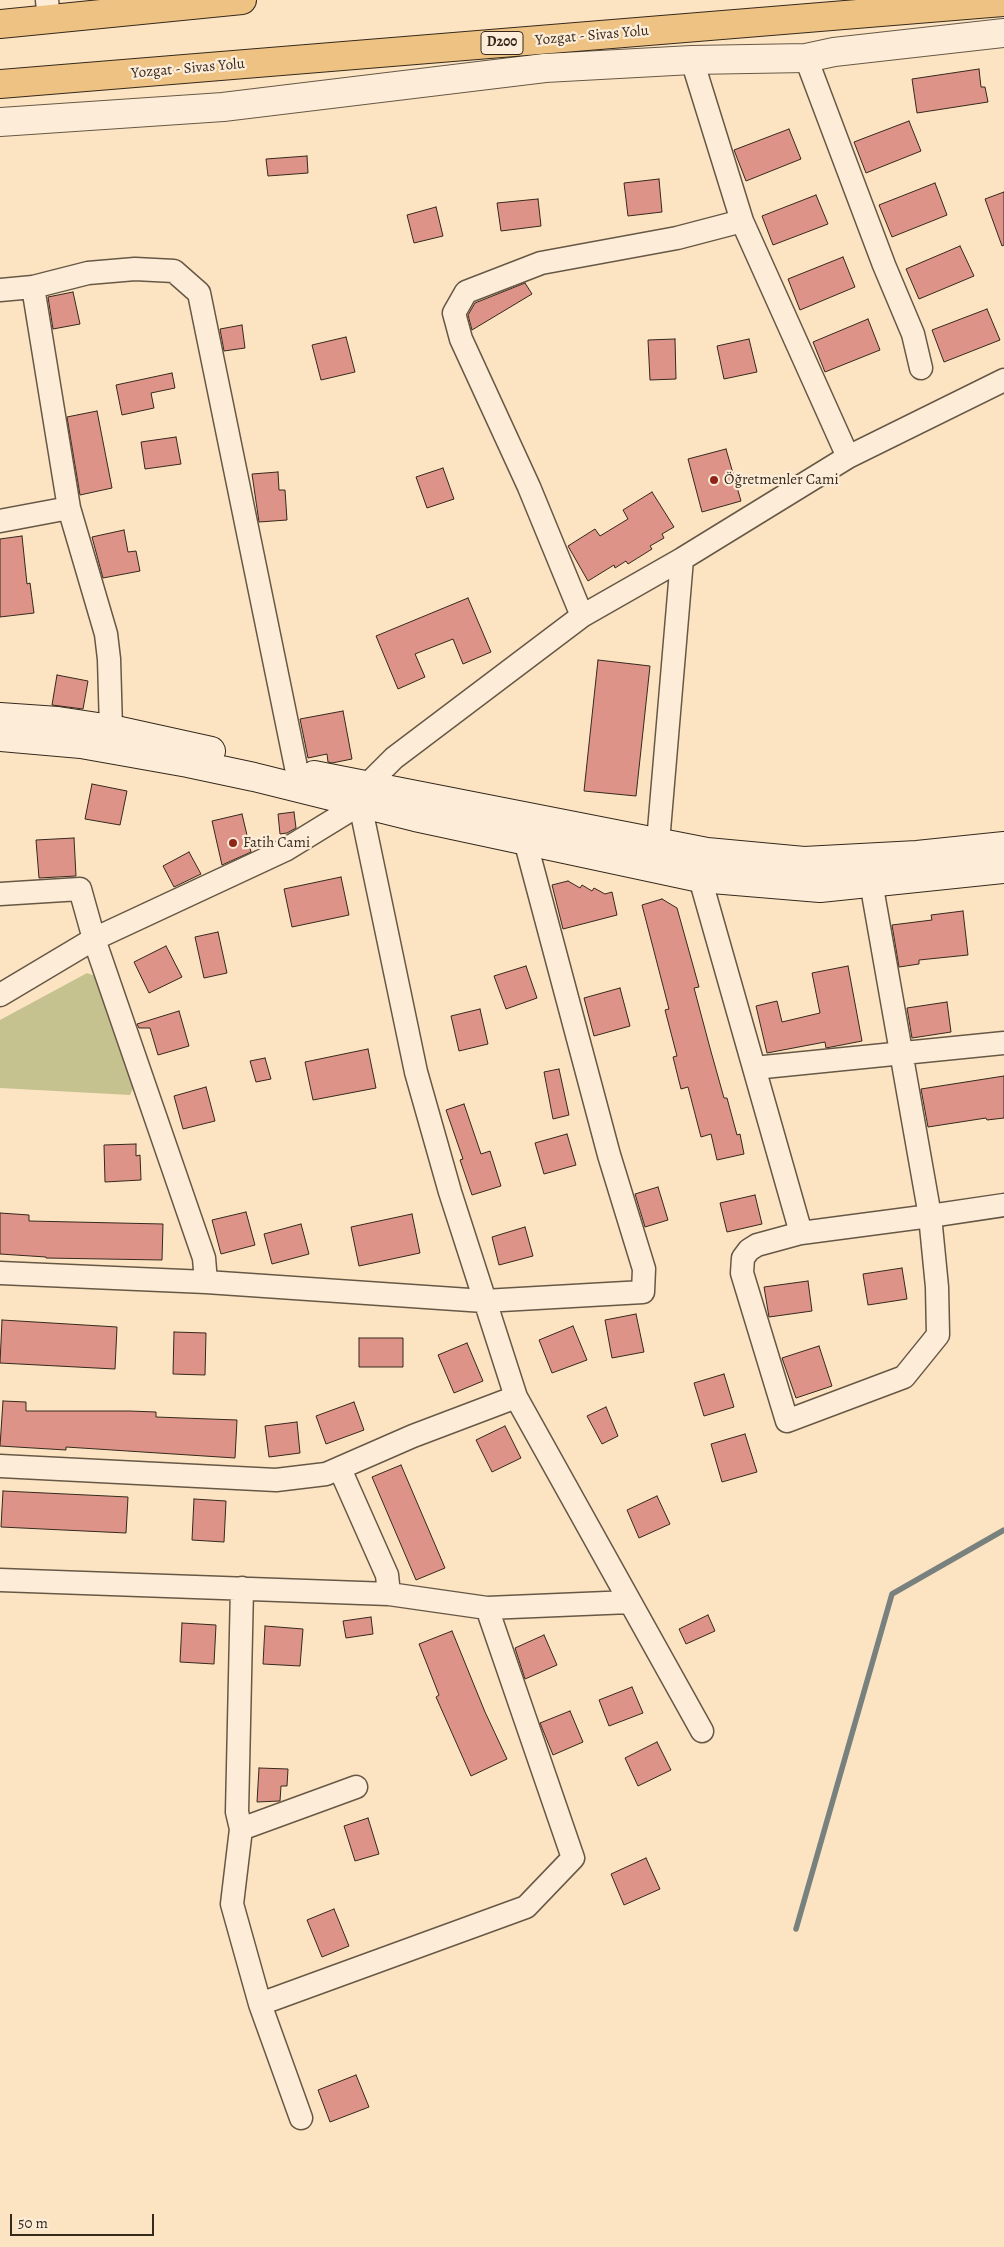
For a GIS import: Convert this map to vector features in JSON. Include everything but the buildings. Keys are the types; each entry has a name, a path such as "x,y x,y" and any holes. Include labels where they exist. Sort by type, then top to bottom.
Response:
{"highway":[{"path":"0,24 48,10 242,0"},
{"name":"Yozgat - Sivas Yolu","path":"0,84 1004,2"}],"main road":[{"path":"0,122 224,107 545,68 692,60 806,58 834,52 1004,33"},
{"path":"0,717 58,721 111,728 174,741 296,772 364,794 525,840 700,878 820,888 1004,869"},
{"path":"0,737 81,744 254,777 658,842 707,852 804,861 917,855 1004,846"}],"street":[{"path":"806,58 884,266 913,334 921,368"},
{"path":"692,60 742,221 848,457"},
{"path":"582,616 529,487 461,339 454,314 466,292 541,263 677,238 742,221"},
{"path":"0,290 34,287 88,273 135,269 174,271 199,293 296,772"},
{"path":"34,287 70,508 106,634 109,659 111,728"},
{"path":"0,994 94,939 285,850 364,794 394,758 582,616 682,559 848,457 1004,380"},
{"path":"0,521 70,508"},
{"path":"658,842 682,559"},
{"path":"364,794 416,1072 450,1192 516,1397 702,1731"},
{"path":"0,1273 206,1282 484,1301 642,1292 644,1269 610,1155 525,840"},
{"path":"700,878 802,1233"},
{"path":"871,882 930,1216 938,1287 938,1335 904,1377 787,1421 742,1272 743,1258 749,1250 757,1245 802,1233 930,1216 1004,1205"},
{"path":"0,894 80,889 94,939 204,1258 206,1282"},
{"path":"754,1068 1004,1044"},
{"path":"0,1466 276,1480 326,1474 413,1436 516,1397"},
{"path":"340,1469 387,1575 389,1594"},
{"path":"0,1580 389,1594 487,1608 630,1602"},
{"path":"242,1588 237,1812 241,1829 232,1904 260,2004 301,2118"},
{"path":"260,2004 526,1907 574,1858 487,1608"},
{"path":"241,1829 356,1787"}],"shaded area":[{"path":"87,973 98,977 135,1084 130,1095 0,1088 0,1020"}],"waterway":[{"path":"796,1929 892,1594 1004,1530"}],"place":[{"name":"Öğretmenler Cami","path":"714,480"},
{"name":"Fatih Cami","path":"233,843"}]}
